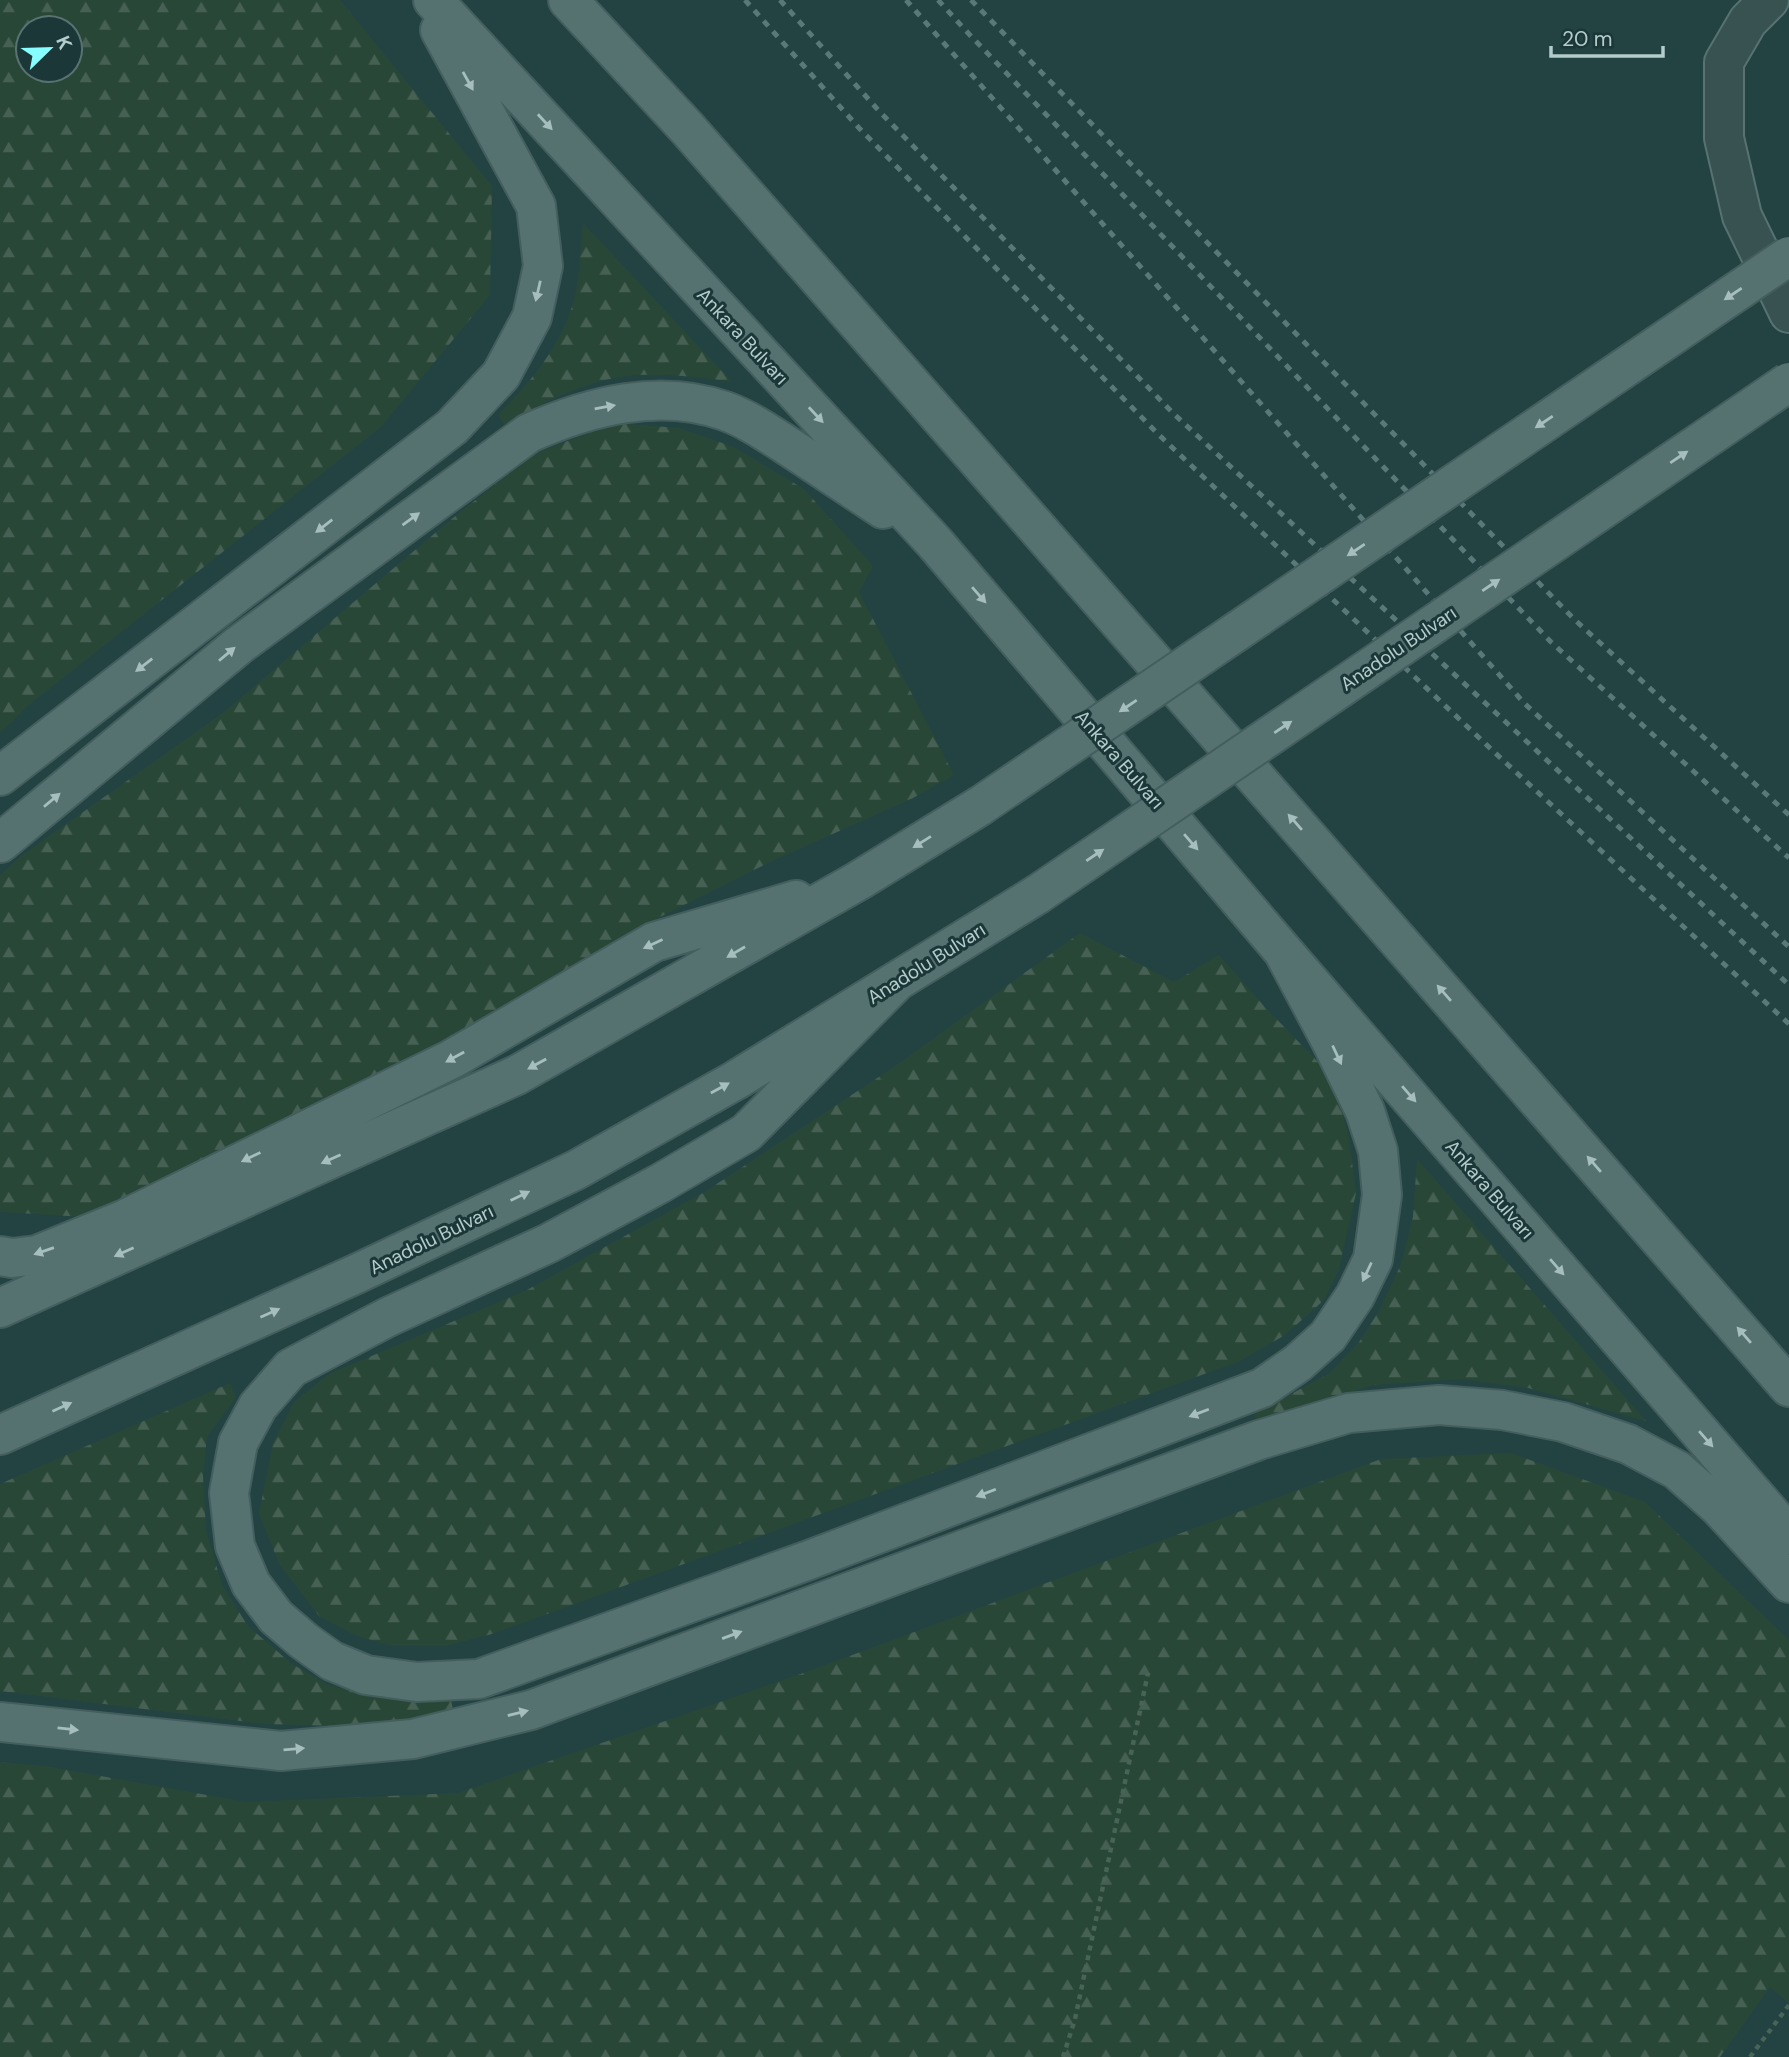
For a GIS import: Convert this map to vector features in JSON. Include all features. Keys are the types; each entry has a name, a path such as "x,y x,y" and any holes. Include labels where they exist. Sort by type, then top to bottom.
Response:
{"main road":[{"path":"0,776 452,428 501,375 532,317 544,266 536,206 424,0"},
{"name":"Ankara Bulvarı","path":"433,0 934,543 1789,1535"},
{"path":"568,0 696,138 1789,1387"},
{"path":"0,1308 517,1075 858,881 980,806 1789,256"},
{"name":"Anadolu Bulvarı","path":"0,1435 356,1275 576,1170 736,1080 1038,894 1789,382"},
{"path":"0,844 239,645 529,433 559,420 591,410 649,399 684,402 725,411 759,427 934,543"},
{"path":"0,1256 12,1258 37,1255 123,1220 452,1059 654,942 858,881"},
{"path":"895,983 746,1133 549,1244 388,1317 291,1368 258,1406 238,1443 229,1493 234,1546 251,1584 276,1617 332,1661 366,1675 417,1682 479,1679 796,1565 1262,1388 1298,1363 1328,1336 1355,1296 1373,1259 1382,1195 1378,1151 1365,1111 1283,951"},
{"path":"0,1722 281,1751 413,1739 531,1710 1259,1440 1349,1413 1438,1405 1502,1410 1563,1422 1628,1444 1677,1469 1719,1507 1789,1583"}],"street":[{"path":"1769,0 1748,21 1724,62 1724,138 1742,216 1789,313"}],"path":[{"path":"1063,2057 1074,2019 1148,1673"},
{"path":"1750,2057 1789,2005"}],"green space":[{"path":"0,0 340,0 492,186 490,295 381,427 30,704 0,733"},
{"path":"583,223 732,382 675,375 640,375 604,380 537,407 505,425 498,415 544,362 569,316 578,281"},
{"path":"615,423 679,428 734,447 804,489 873,566 859,592 954,775 913,798 768,863 636,929 380,1078 85,1217 0,1212 0,875 21,856 224,712 460,512 536,453"},
{"path":"1080,933 1174,982 1219,955 1318,1062 1337,1091 1349,1139 1356,1193 1339,1269 1323,1301 1285,1335 1240,1361 492,1634 445,1646 393,1646 357,1636 319,1616 279,1564 259,1513 273,1443 294,1402 329,1374 525,1291 703,1193 894,1067"},
{"path":"1417,1159 1646,1421 1528,1388 1462,1379 1374,1385 1257,1420 1254,1414 1330,1373 1359,1342 1379,1311 1401,1264 1413,1217"},
{"path":"230,1383 236,1397 207,1437 203,1475 206,1530 222,1585 248,1626 292,1664 327,1684 369,1696 433,1702 451,1700 454,1714 377,1727 265,1724 0,1691 0,1484"},
{"path":"1511,1453 1645,1502 1789,1640 1789,2003 1770,1987 1720,2057 0,2057 0,1762 45,1766 246,1802 458,1793 809,1671 1381,1459"}],"railway":[{"path":"745,0 859,128 1159,435 1492,750 1789,1024"},
{"path":"780,0 879,111 1175,415 1789,985"},
{"path":"906,0 1524,703 1789,947"},
{"path":"938,0 1551,642 1789,858"},
{"path":"971,0 1575,620 1789,815"}]}
